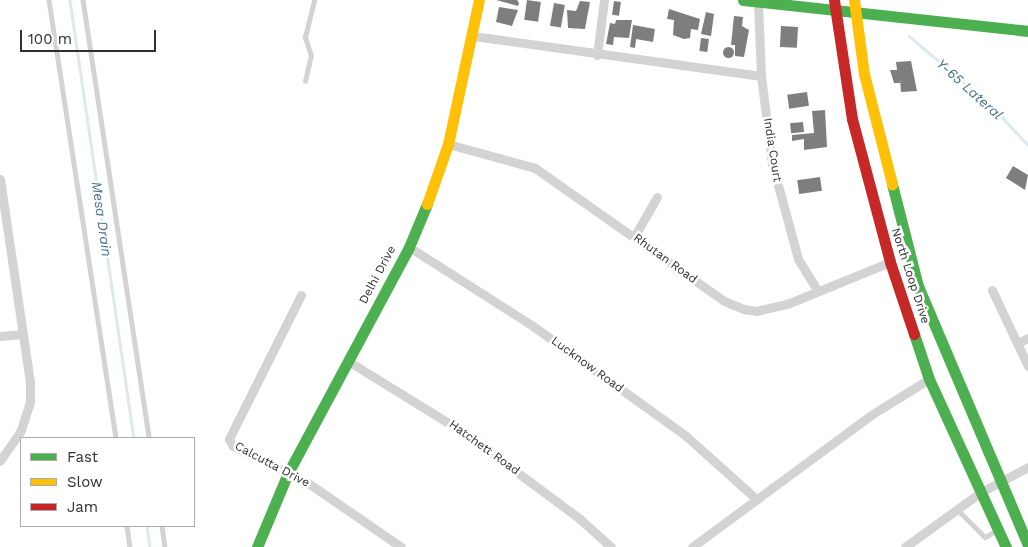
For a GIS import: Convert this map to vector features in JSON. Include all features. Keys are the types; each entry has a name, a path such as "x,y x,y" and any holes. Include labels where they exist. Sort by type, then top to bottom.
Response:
{"main road":[{"name":"Delhi Drive","path":"257,547 288,473 409,247 448,144 480,0"},
{"path":"743,0 836,12 1028,31"},
{"name":"North Loop Drive","path":"834,0 852,119 890,262 929,379 1006,547"},
{"name":"North Loop Drive","path":"854,0 866,82 918,286 999,482 1028,545"}],"street":[{"path":"597,55 604,0"},
{"name":"India Court","path":"758,2 761,76 781,202 798,259 817,290"},
{"path":"472,36 597,55 761,76"},
{"name":"Rhutan Road","path":"448,144 535,168 724,301 744,309 767,309 890,262"},
{"path":"0,179 1,196 24,334 30,402 18,437 0,461"},
{"path":"634,237 657,197"},
{"name":"Lucknow Road","path":"409,247 565,349 686,436 755,498"},
{"path":"992,290 1028,366"},
{"name":"Calcutta Drive","path":"301,295 228,434 234,446 288,473 400,547"},
{"path":"0,336 24,334"},
{"path":"1018,342 1028,338"},
{"name":"Hatchett Road","path":"348,361 463,432 580,519 611,547"},
{"path":"692,547 755,498 929,379"},
{"path":"905,547 981,492 1028,467"}],"lane":[{"path":"49,0 116,437"},
{"path":"83,0 149,437"},
{"path":"305,81 311,56 305,37 314,0"},
{"path":"957,509 985,537 998,530"},
{"path":"127,527 130,547"},
{"path":"162,527 165,547"}],"building":[{"path":"496,0 517,0 519,3 518,6"},
{"path":"527,0 541,2 538,22 524,20"},
{"path":"580,1 590,2 585,29 568,28 567,10 576,11"},
{"path":"614,1 621,2 619,16 612,15"},
{"path":"554,3 565,5 561,28 550,26"},
{"path":"499,7 518,10 512,26 496,22"},
{"path":"669,9 700,19 698,30 691,29 690,38 684,39 673,35 674,20 667,19"},
{"path":"706,12 714,14 711,36 701,34"},
{"path":"734,16 743,17 742,26 749,30 744,57 735,56 735,45 731,45"},
{"path":"616,20 632,20 629,38 614,37 613,45 606,44 610,23 615,24"},
{"path":"633,25 655,29 653,42 636,39 635,48 630,47"},
{"path":"781,26 798,27 797,48 780,47"},
{"path":"701,38 709,39 707,52 699,51"},
{"path":"728,46 734,52 728,58 722,52"},
{"path":"911,61 917,91 901,92 900,79 900,83 894,83 890,70 897,70 896,62"},
{"path":"807,92 809,106 789,109 787,95"},
{"path":"825,110 827,147 804,150 804,139 792,141 792,135 814,133 812,111"},
{"path":"803,122 804,132 791,133 790,123"},
{"path":"1013,166 1028,175 1025,190 1006,178"},
{"path":"820,177 822,191 799,194 797,180"}],"waterway":[{"name":"Mesa Drain","path":"70,0 134,437"},
{"name":"Y-65 Lateral","path":"909,36 991,105 1028,145"},
{"name":"Mesa Drain","path":"147,527 150,547"}],"traffic: fast":[{"path":"743,0 1028,31"},
{"path":"892,184 918,286 1028,545"},
{"path":"257,547 288,473 409,247 427,204"},
{"path":"914,334 929,379 1006,547"}],"traffic: slow":[{"path":"427,204 448,144 479,0"},
{"path":"854,0 864,74 892,184"}],"traffic: jam":[{"path":"834,0 852,119 890,262 914,334"}]}
